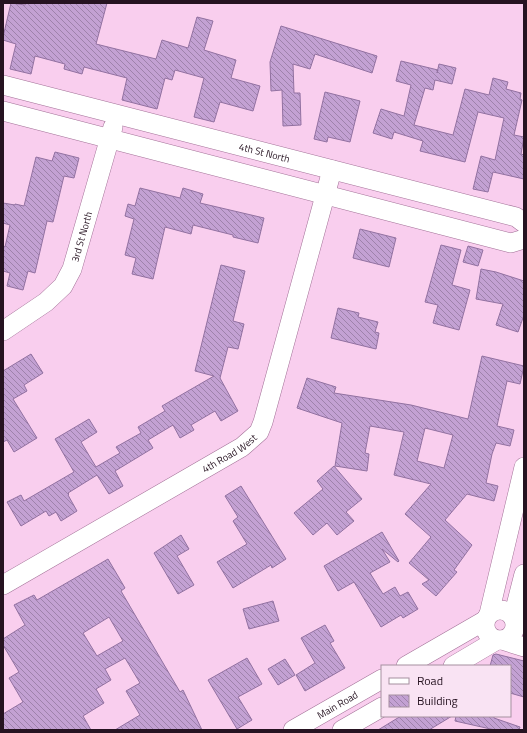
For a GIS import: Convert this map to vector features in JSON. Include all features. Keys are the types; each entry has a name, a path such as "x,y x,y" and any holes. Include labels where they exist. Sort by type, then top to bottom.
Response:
{"street":[{"name":"4th St North","path":"3,85 516,217 524,223"},
{"path":"3,111 511,243 524,239"},
{"name":"3rd St North","path":"3,331 46,302 64,286 72,269 117,114"},
{"name":"4th Road West","path":"3,585 242,447 259,432 332,170"},
{"path":"524,467 485,630 490,637 524,646"},
{"path":"455,665 500,640 508,638 512,634 518,622 524,574"},
{"path":"408,665 487,618 495,610 502,609 508,612 518,622"},
{"name":"Main Road","path":"293,730 381,680"},
{"path":"342,730 381,708"}],"building":[{"path":"11,3 25,5 26,3 107,3 96,44 156,59 162,40 188,48 197,17 213,21 204,50 236,60 231,78 260,86 253,111 220,102 214,122 194,117 204,78 175,70 172,80 165,78 157,109 122,100 127,78 84,67 82,74 64,69 65,64 35,56 31,74 10,69 16,44 3,40 3,37"},
{"path":"281,26 377,56 372,73 315,54 310,69 293,64 294,93 300,93 301,125 283,126 282,90 271,91 270,62"},
{"path":"401,61 438,70 439,64 456,68 452,84 435,80 433,90 425,88 414,125 453,135 465,89 489,95 493,78 508,82 506,89 521,93 520,99 522,100 514,135 524,137 521,154 524,155 524,179 493,172 488,192 473,189 481,156 495,160 504,118 478,112 465,162 420,151 423,141 394,132 392,139 373,133 381,109 404,116 411,85 396,81"},
{"path":"325,92 360,101 350,142 328,137 327,142 314,139"},
{"path":"55,152 79,158 74,178 64,176 53,222 47,221 35,273 28,271 23,290 7,286 10,273 3,271 3,246 5,247 10,225 3,223 3,203 24,206 36,157 52,161"},
{"path":"140,188 180,198 183,188 203,194 200,203 264,218 258,243 193,225 191,234 165,227 153,279 132,274 136,258 125,255 134,219 125,216 128,204 135,206"},
{"path":"360,229 396,238 389,267 353,258"},
{"path":"441,245 461,250 452,285 470,290 459,330 433,323 438,305 425,302"},
{"path":"468,246 483,250 478,266 463,262"},
{"path":"221,265 245,271 233,321 244,324 238,349 228,347 220,378 238,411 221,421 215,411 191,425 194,430 180,438 173,425 148,440 153,448 115,471 123,486 109,494 97,475 68,493 77,511 61,521 56,512 49,516 46,511 21,526 7,502 21,495 24,501 74,472 55,439 89,419 97,432 81,442 96,467 120,453 116,447 141,433 138,427 165,411 162,406 214,376 195,371"},
{"path":"481,269 524,281 524,315 518,332 496,325 503,304 476,299"},
{"path":"338,308 359,313 358,317 378,322 375,332 379,333 376,349 331,338"},
{"path":"31,354 43,373 24,385 27,391 13,399 37,438 14,452 7,440 3,442 3,371"},
{"path":"482,356 524,366 520,384 507,381 497,426 514,430 510,446 496,443 492,454 486,483 498,486 494,501 467,494 445,520 472,545 454,570 457,572 436,596 422,584 429,580 409,563 431,537 405,514 431,484 394,475 404,432 370,426 365,453 369,454 367,471 335,466 342,423 297,408 307,378 336,387 334,393 411,405 468,419","holes":["425,428 453,435 444,468 417,461"]},
{"path":"334,466 362,499 346,512 354,521 337,535 327,523 313,535 294,513 323,489 317,481"},
{"path":"241,486 286,559 272,568 271,565 233,588 217,562 247,544 233,521 238,517 225,496"},
{"path":"382,532 399,561 398,562 382,549 390,562 370,573 383,594 395,587 400,596 408,592 418,609 403,618 401,615 381,627 354,582 338,591 324,566"},
{"path":"181,535 189,549 177,556 194,585 178,594 154,553"},
{"path":"108,559 125,588 121,591 180,692 183,690 202,730 115,730 140,715 126,691 140,683 125,658 105,669 111,680 96,689 104,703 83,716 91,730 3,730 3,714 23,702 9,678 19,672 3,645 3,639 25,625 14,605 34,595 37,600","holes":["109,617 123,641 97,656 83,633"]},
{"path":"273,601 279,621 249,629 243,609"},
{"path":"325,625 334,641 330,643 345,668 305,691 296,675 315,663 301,638"},
{"path":"496,654 524,661 524,697 511,693 511,665 490,665 493,655"},
{"path":"247,658 262,684 238,697 252,720 237,729 208,680"},
{"path":"285,659 295,675 278,685 268,669"},
{"path":"399,717 450,717 429,730 378,730"},
{"path":"456,717 494,717 520,727 519,730 495,730 455,721"}]}
